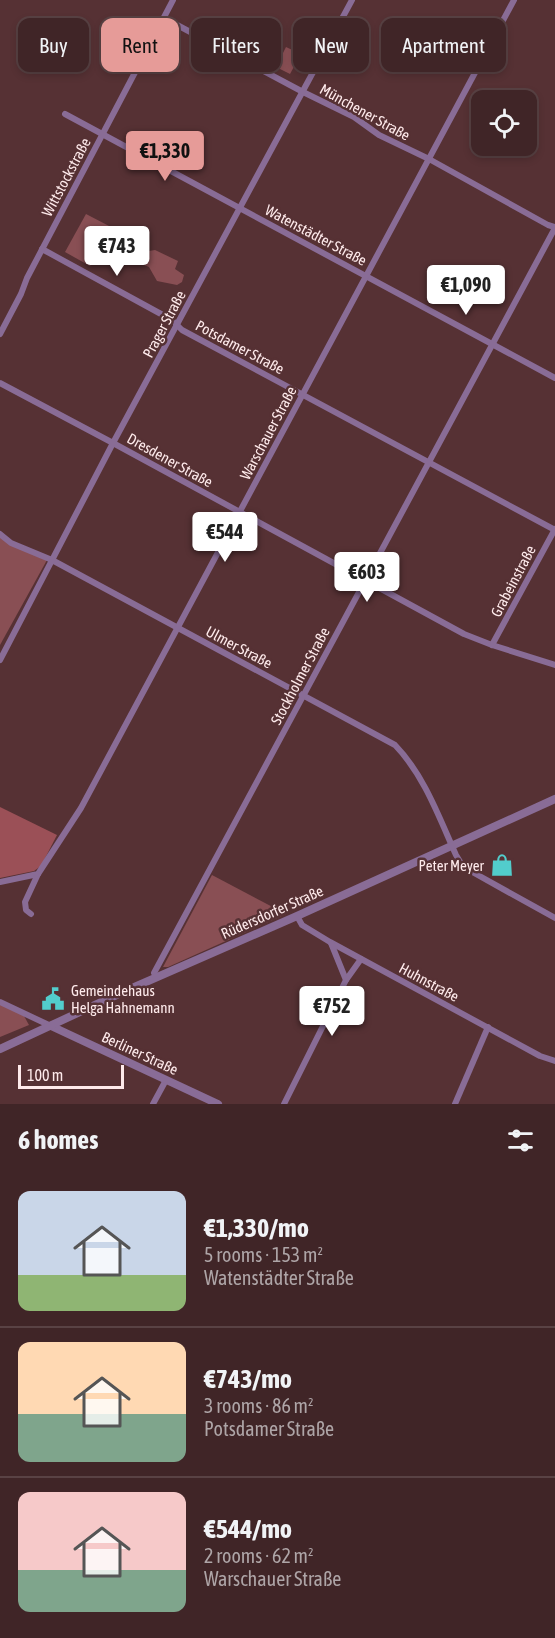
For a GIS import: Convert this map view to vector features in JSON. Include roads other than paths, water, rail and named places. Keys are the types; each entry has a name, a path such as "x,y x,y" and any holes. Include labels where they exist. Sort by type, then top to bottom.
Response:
{"street":[{"name":"Wittstockstraße","path":"164,18 173,0"},
{"name":"Prager Straße","path":"0,660 113,443 352,0"},
{"name":"Warschauer Straße","path":"31,914 26,910 25,902 38,874 81,808 514,0"},
{"name":"Münchener Straße","path":"179,26 354,117 379,135 429,159 555,227"},
{"name":"Wittstockstraße","path":"0,334 135,72"},
{"name":"Watenstädter Straße","path":"65,114 555,378"},
{"name":"Stockholmer Straße","path":"157,978 154,973 555,227"},
{"name":"Potsdamer Straße","path":"42,249 172,320 182,330 555,530"},
{"name":"Dresdener Straße","path":"0,383 464,634 555,665"},
{"name":"Grabeinstraße","path":"492,645 555,530"},
{"name":"Ulmer Straße","path":"0,534 11,543 52,560 394,745 411,764 424,784 462,865 555,918"},
{"name":"Rüdersdorfer Straße","path":"0,1049 555,799"},
{"path":"0,882 38,874"},
{"name":"Huhnstraße","path":"297,916 302,925 330,942 540,1056 555,1061"},
{"path":"330,942 346,980"},
{"path":"284,1104 346,980 362,959"},
{"path":"0,1002 51,1026"},
{"name":"Berliner Straße","path":"51,1026 218,1104"},
{"path":"455,1104 488,1028"},
{"path":"153,1104 166,1080"}],"place":[{"name":"Peter Meyer","path":"502,865"},
{"name":"Gemeindehaus Helga Hahnemann","path":"53,999"}]}
